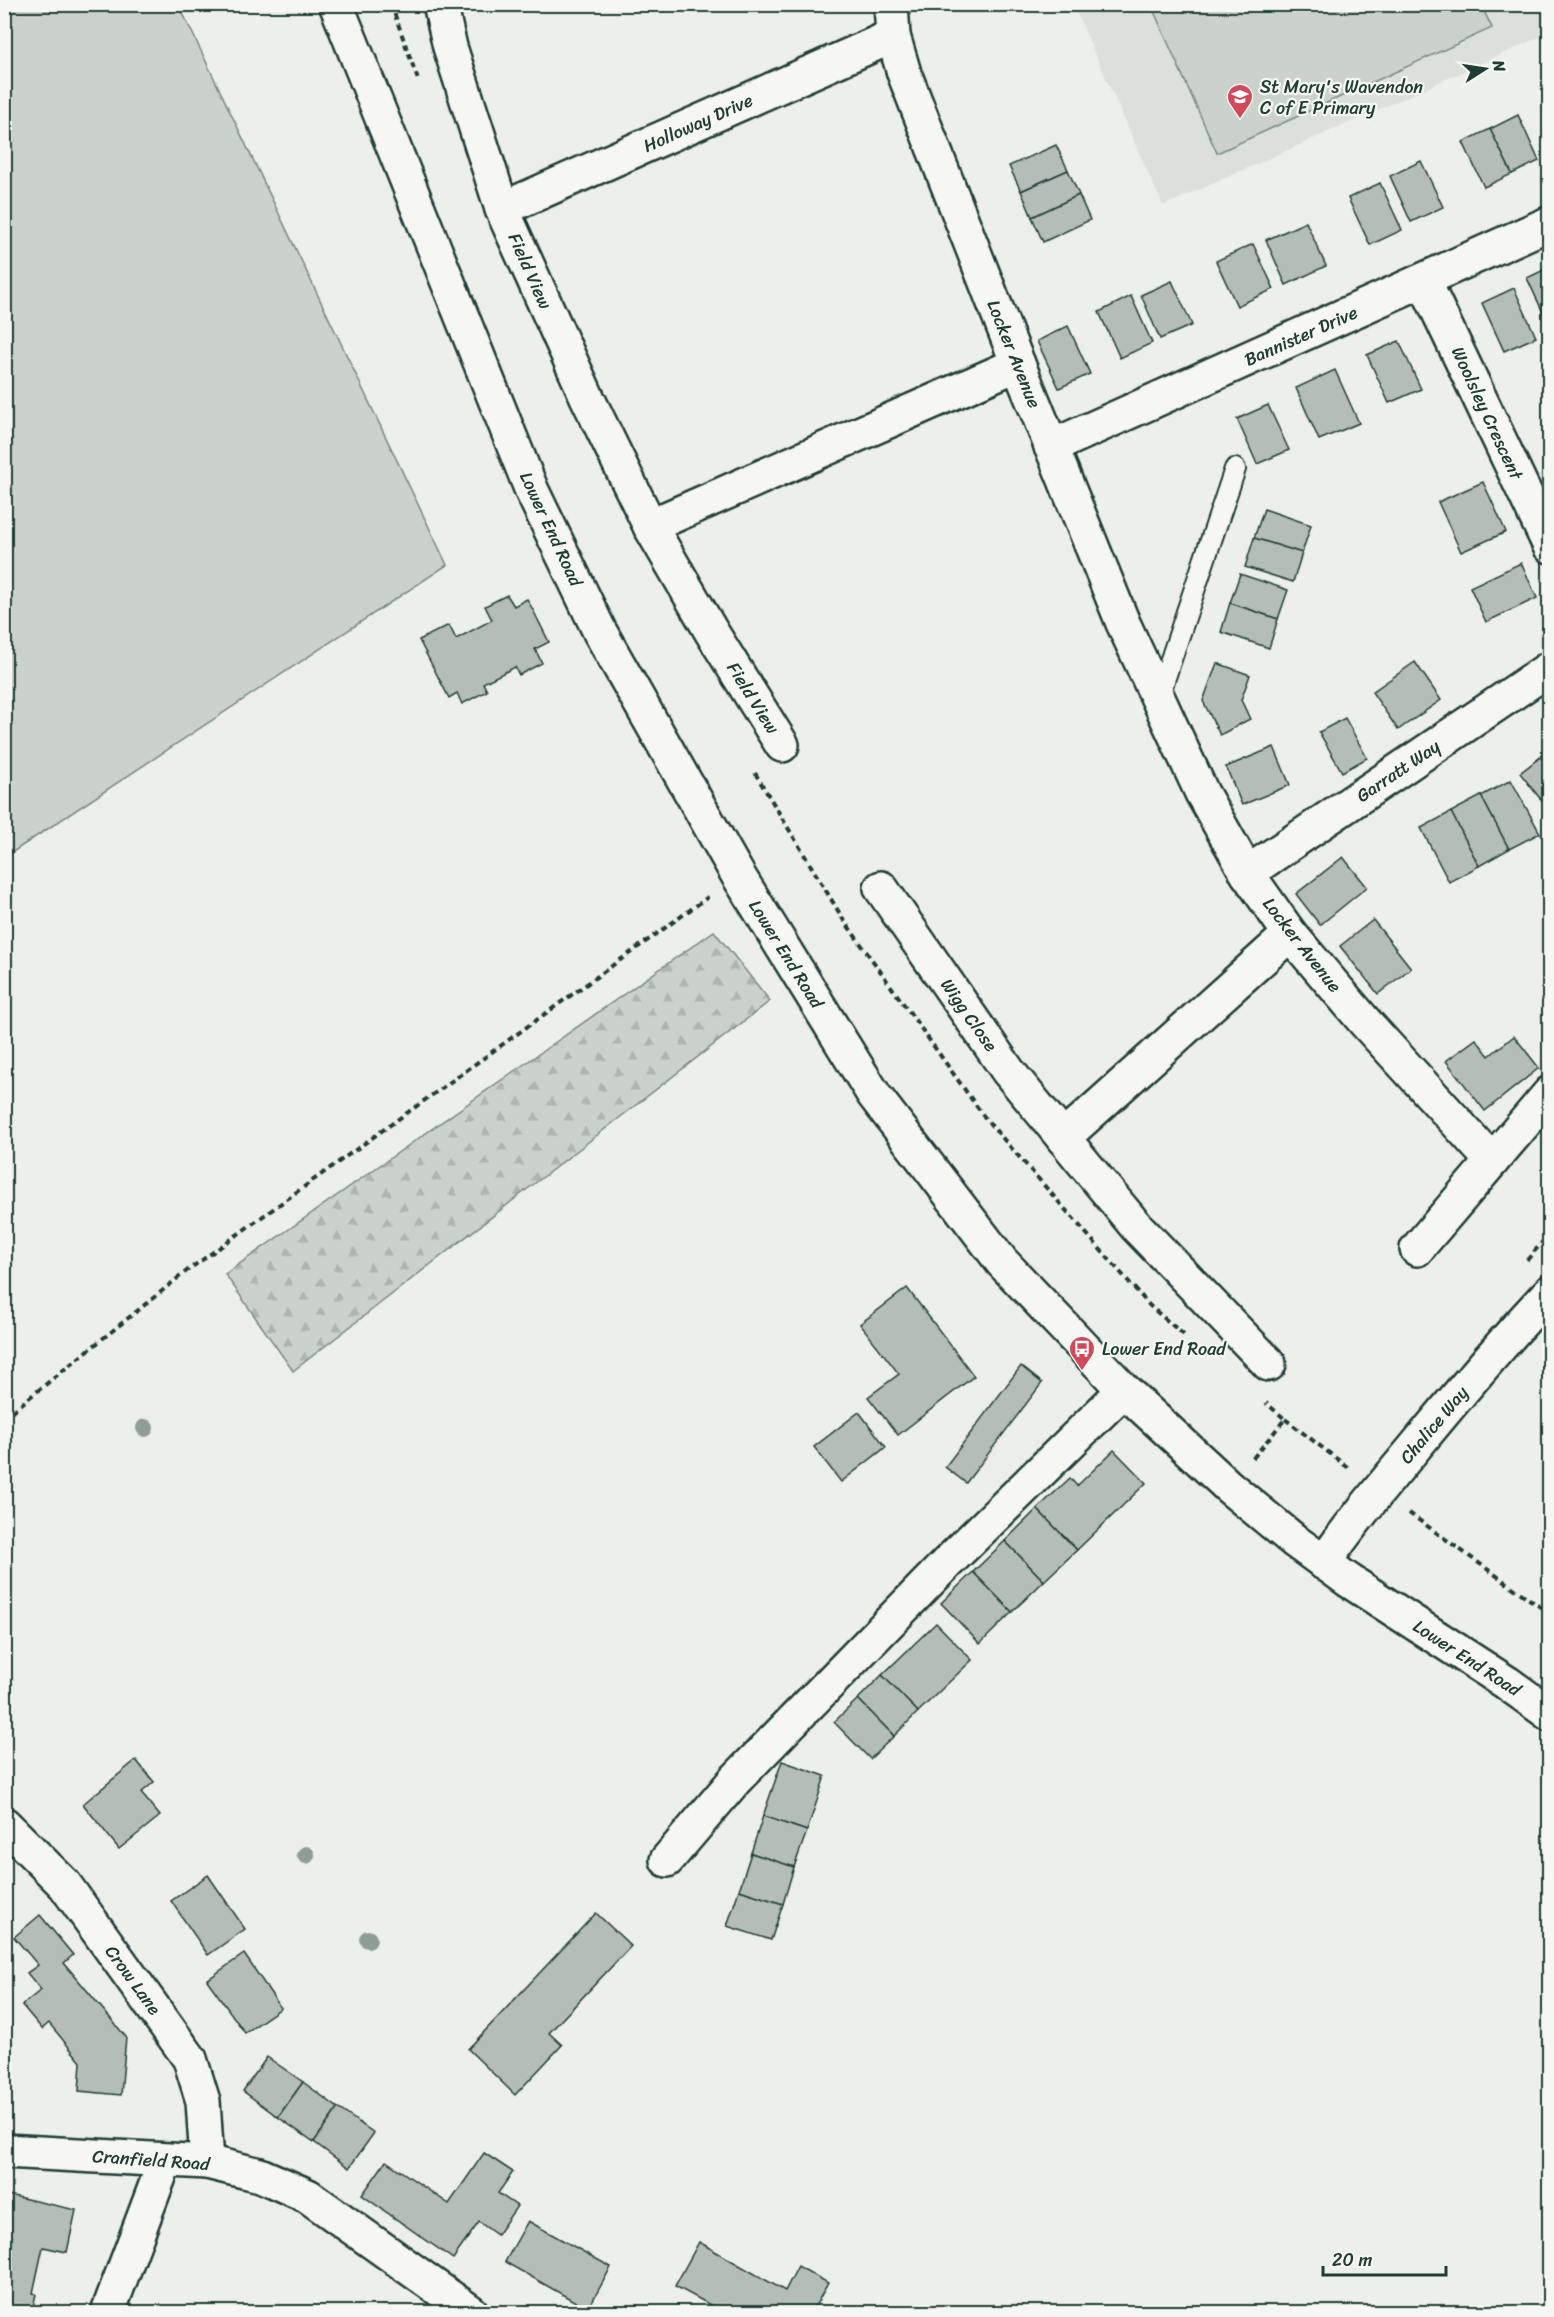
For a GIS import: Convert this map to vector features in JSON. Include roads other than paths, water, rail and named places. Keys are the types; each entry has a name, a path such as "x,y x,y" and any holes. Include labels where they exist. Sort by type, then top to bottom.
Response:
{"street":[{"name":"Lower End Road","path":"336,4 532,491 600,633 738,875 874,1095 1002,1263 1124,1390 1229,1487 1324,1563 1507,1683 1550,1714"},
{"name":"Field View","path":"440,4 450,47 502,209 587,398 650,526 782,745"},
{"name":"Holloway Drive","path":"502,209 892,20"},
{"name":"Locker Avenue","path":"892,20 904,74 1018,364 1123,623 1202,793 1247,873 1290,934 1365,1022 1492,1161"},
{"name":"Bannister Drive","path":"1052,447 1550,223"},
{"name":"Woolsley Crescent","path":"1424,281 1550,546"},
{"path":"650,526 1018,364"},
{"name":"Garratt Way","path":"1247,873 1550,668"},
{"name":"Wigg Close","path":"881,888 1008,1071 1135,1225 1269,1364"},
{"path":"1063,1138 1290,934"},
{"path":"1417,1249 1550,1093"},
{"name":"Chalice Way","path":"1324,1563 1342,1536 1504,1341 1550,1292"},
{"path":"666,1860 735,1780 946,1563 1124,1390"},
{"name":"Crow Lane","path":"4,1824 65,1885 189,2059 203,2101 207,2162"},
{"name":"Cranfield Road","path":"4,2151 207,2162 260,2175 308,2196 471,2313"},
{"path":"108,2313 165,2161"}],"lane":[{"path":"1158,698 1235,469"}],"place":[{"name":"St Mary's Wavendon C of E Primary","path":"1240,120"},
{"name":"Lower End Road","path":"1082,1372"}]}
